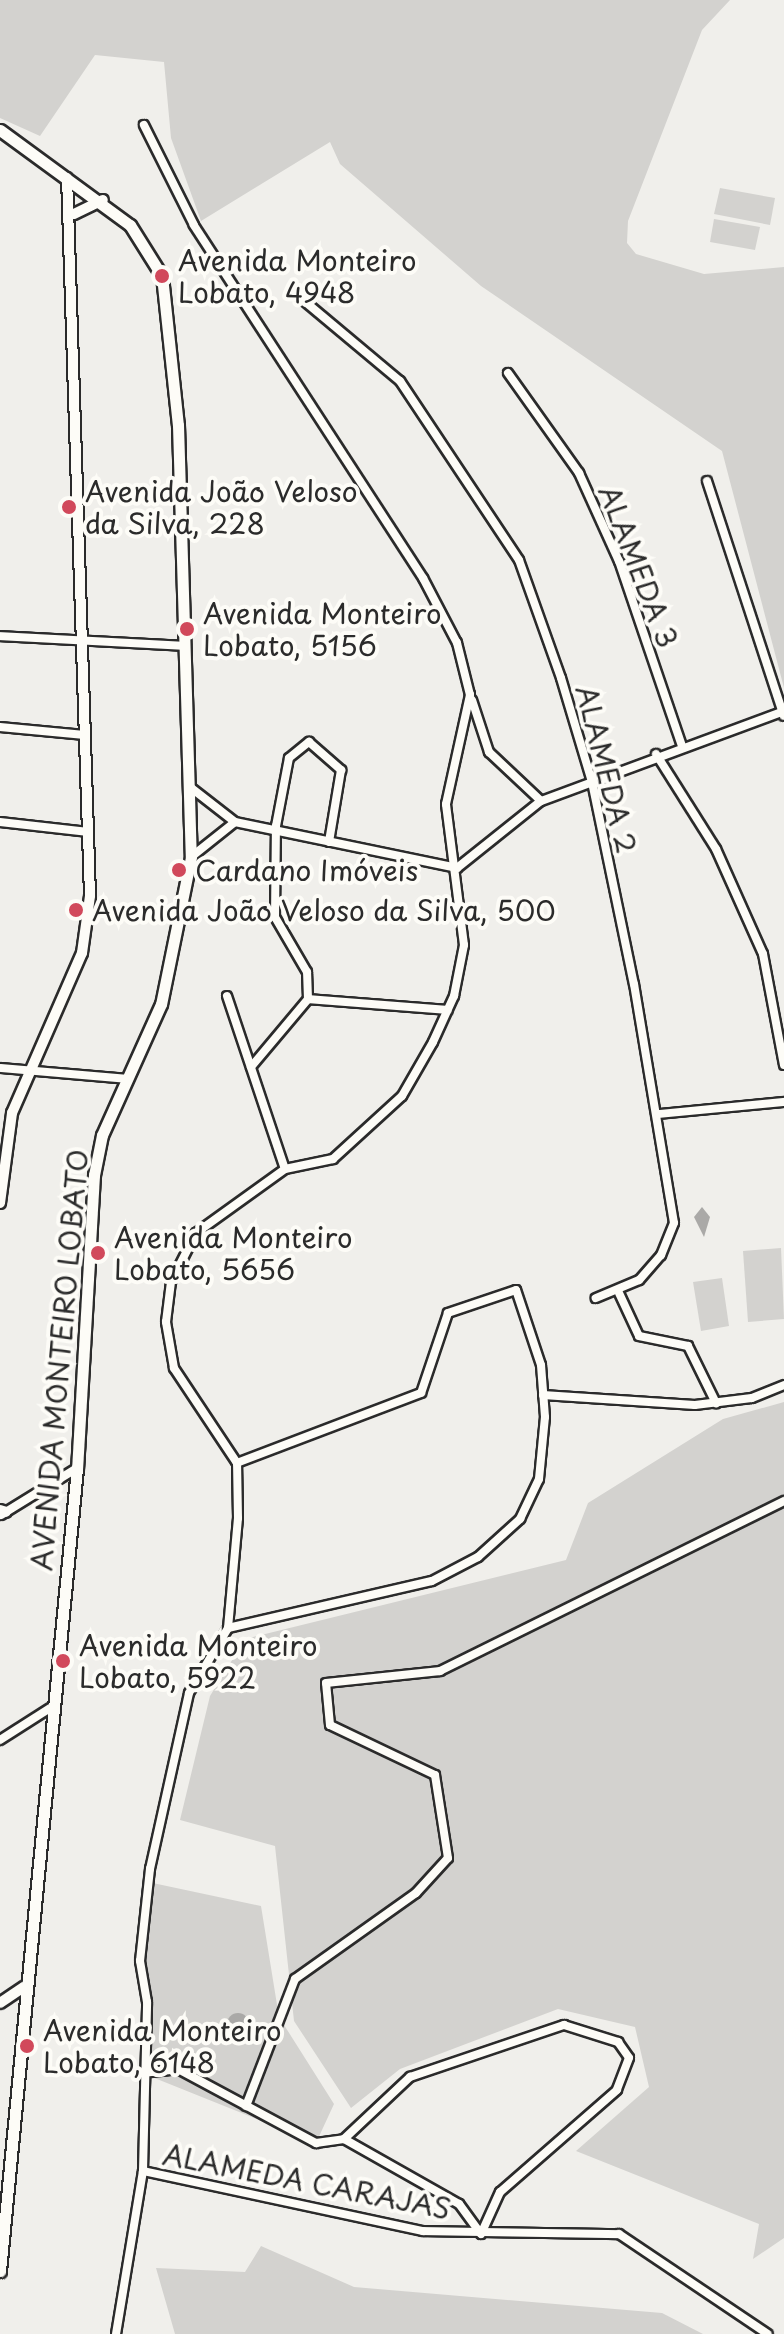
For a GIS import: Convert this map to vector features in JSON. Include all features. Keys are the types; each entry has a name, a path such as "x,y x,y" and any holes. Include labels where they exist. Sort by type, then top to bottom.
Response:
{"main road":[{"name":"AVENIDA MONTEIRO LOBATO","path":"0,130 103,200 144,240 168,305 191,857 173,963 128,1079 102,1135 94,1175 77,1468 50,1708 4,2182 0,2271"}],"street":[{"path":"144,125 194,225 423,578 457,643 489,752 541,801"},
{"path":"0,1203 12,1113 27,1071 84,943 88,832 74,214 64,171"},
{"path":"74,214 103,200"},
{"name":"ALAMEDA 2","path":"297,295 400,381 519,560 592,782 659,1114 671,1239 619,1293"},
{"name":"ALAMEDA 3","path":"508,373 585,486 619,561 682,746"},
{"path":"457,868 541,801 656,754 784,713 707,481"},
{"path":"0,636 84,643 183,646"},
{"path":"116,2334 143,2171 142,2073 147,2002 140,1961 166,1781 189,1693 228,1628 237,1463 174,1368 166,1322 171,1282 196,1233 285,1169 333,1159 402,1096 448,1010 464,945 457,868 446,804 470,695"},
{"path":"0,727 85,735"},
{"path":"251,1067 308,999 307,972 275,917 276,826 289,758 309,742 341,770 329,842"},
{"path":"656,754 716,849 763,954 784,1065"},
{"path":"190,787 235,822 276,826 329,842 457,868"},
{"path":"191,857 235,822"},
{"path":"0,824 88,832"},
{"path":"227,996 285,1169"},
{"path":"308,999 448,1010"},
{"path":"0,1068 128,1079"},
{"path":"659,1114 784,1102"},
{"path":"228,1628 432,1581 478,1557 520,1519 539,1479 543,1395 516,1290 448,1313 421,1393 237,1463"},
{"path":"596,1298 619,1293 639,1336 688,1346 716,1403"},
{"path":"543,1395 716,1403 783,1383"},
{"path":"2,1512 77,1468"},
{"path":"246,2106 295,1979 416,1893 448,1858 435,1775 330,1725 326,1683 440,1671 784,1501"},
{"path":"0,1740 50,1708"},
{"path":"0,2003 24,1987"},
{"path":"142,2073 178,2069 316,2143 344,2139 410,2077 564,2025 618,2042 629,2058 617,2090 500,2192 481,2234 459,2204 344,2139"},
{"name":"ALAMEDA CARAJAS","path":"143,2171 423,2231 619,2234 768,2334"}],"shaded area":[{"path":"0,0 730,0 702,30 628,221 627,243 636,254 704,274 784,267 784,688 722,451 481,286 340,164 330,142 201,221 171,138 164,62 95,55 40,136 0,118"},
{"path":"720,188 775,198 770,225 714,214"},
{"path":"714,219 760,227 755,250 710,242"},
{"path":"702,1207 710,1217 704,1237 694,1217"},
{"path":"781,1248 784,1319 748,1322 743,1251"},
{"path":"722,1278 729,1326 701,1331 693,1282"},
{"path":"784,1402 784,2238 753,2259 759,2224 576,2151 649,2087 635,2027 558,2009 400,2069 351,2108 294,2021 275,1846 180,1820 210,1696 245,1639 566,1560 588,1503 723,1419"},
{"path":"148,1882 261,1906 279,2017 334,2104 316,2143 142,2073"},
{"path":"238,2013 249,2024 238,2035 227,2024"},
{"path":"261,2246 354,2287 662,2313 703,2334 175,2334 156,2268 245,2272"}],"place":[{"name":"Avenida Monteiro Lobato, 4948","path":"162,276"},
{"name":"Avenida João Veloso da Silva, 228","path":"69,507"},
{"name":"Avenida Monteiro Lobato, 5156","path":"187,629"},
{"name":"Cardano Imóveis","path":"179,870"},
{"name":"Avenida João Veloso da Silva, 500","path":"76,910"},
{"name":"Avenida Monteiro Lobato, 5656","path":"98,1253"},
{"name":"Avenida Monteiro Lobato, 5922","path":"63,1661"},
{"name":"Avenida Monteiro Lobato, 6148","path":"27,2046"}]}
